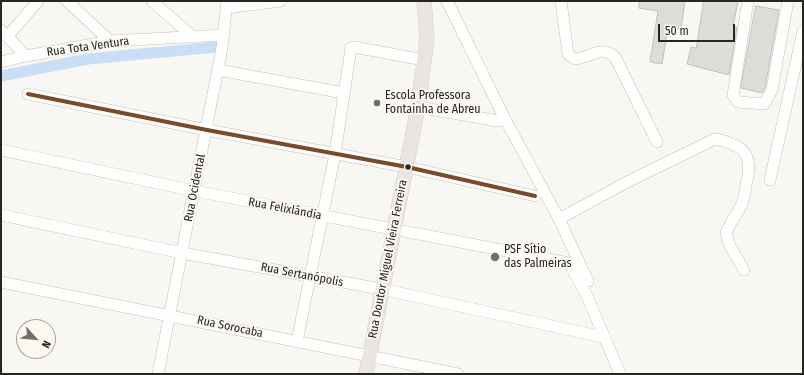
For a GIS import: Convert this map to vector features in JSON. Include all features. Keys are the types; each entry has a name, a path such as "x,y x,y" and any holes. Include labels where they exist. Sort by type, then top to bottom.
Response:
{"main road":[{"name":"Rua Doutor Miguel Vieira Ferreira","path":"366,374 381,289 418,107 427,39 424,1"}],"street":[{"path":"26,56 4,33 38,1"},
{"path":"67,1 110,41"},
{"path":"152,1 193,37"},
{"path":"227,4 280,1"},
{"path":"447,1 504,118 559,219 594,292"},
{"path":"561,1 568,54 574,59 586,58 602,50 609,51 615,57 657,142"},
{"path":"748,1 734,95 738,102 764,104 772,90 788,1"},
{"name":"Rua Ocidental","path":"158,374 207,130 224,35 227,4"},
{"path":"770,180 803,31"},
{"name":"Rua Tota Ventura","path":"1,62 110,41 224,35"},
{"path":"297,341 335,154 349,53 351,48 354,47 424,60"},
{"path":"218,70 344,93"},
{"path":"28,94 207,130 407,167 535,196"},
{"path":"418,107 498,121"},
{"path":"559,219 627,182 715,139 726,141 739,146 748,157 750,172 742,204 726,233 729,244 744,270"},
{"name":"Rua Felixlândia","path":"1,150 195,191 569,263 588,296 603,336"},
{"name":"Rua Sertanópolis","path":"1,214 182,253 381,289 603,336"},
{"name":"Rua Sorocaba","path":"1,282 458,374"},
{"path":"603,336 620,374"}],"building":[{"path":"640,1 685,1 681,29 668,27 662,64 650,62 658,11 639,8"},
{"path":"704,1 738,1 733,26 737,27 729,75 687,64 691,47 696,48"},
{"path":"756,6 779,10 765,88 762,93 741,88"}],"waterway":[{"path":"1,76 88,59 217,47"}],"transit line":[{"path":"28,94 207,130 407,167 535,196"}],"place":[{"name":"Escola Professora Fontainha de Abreu","path":"377,103"},
{"name":"PSF Sítio das Palmeiras","path":"495,257"}]}
